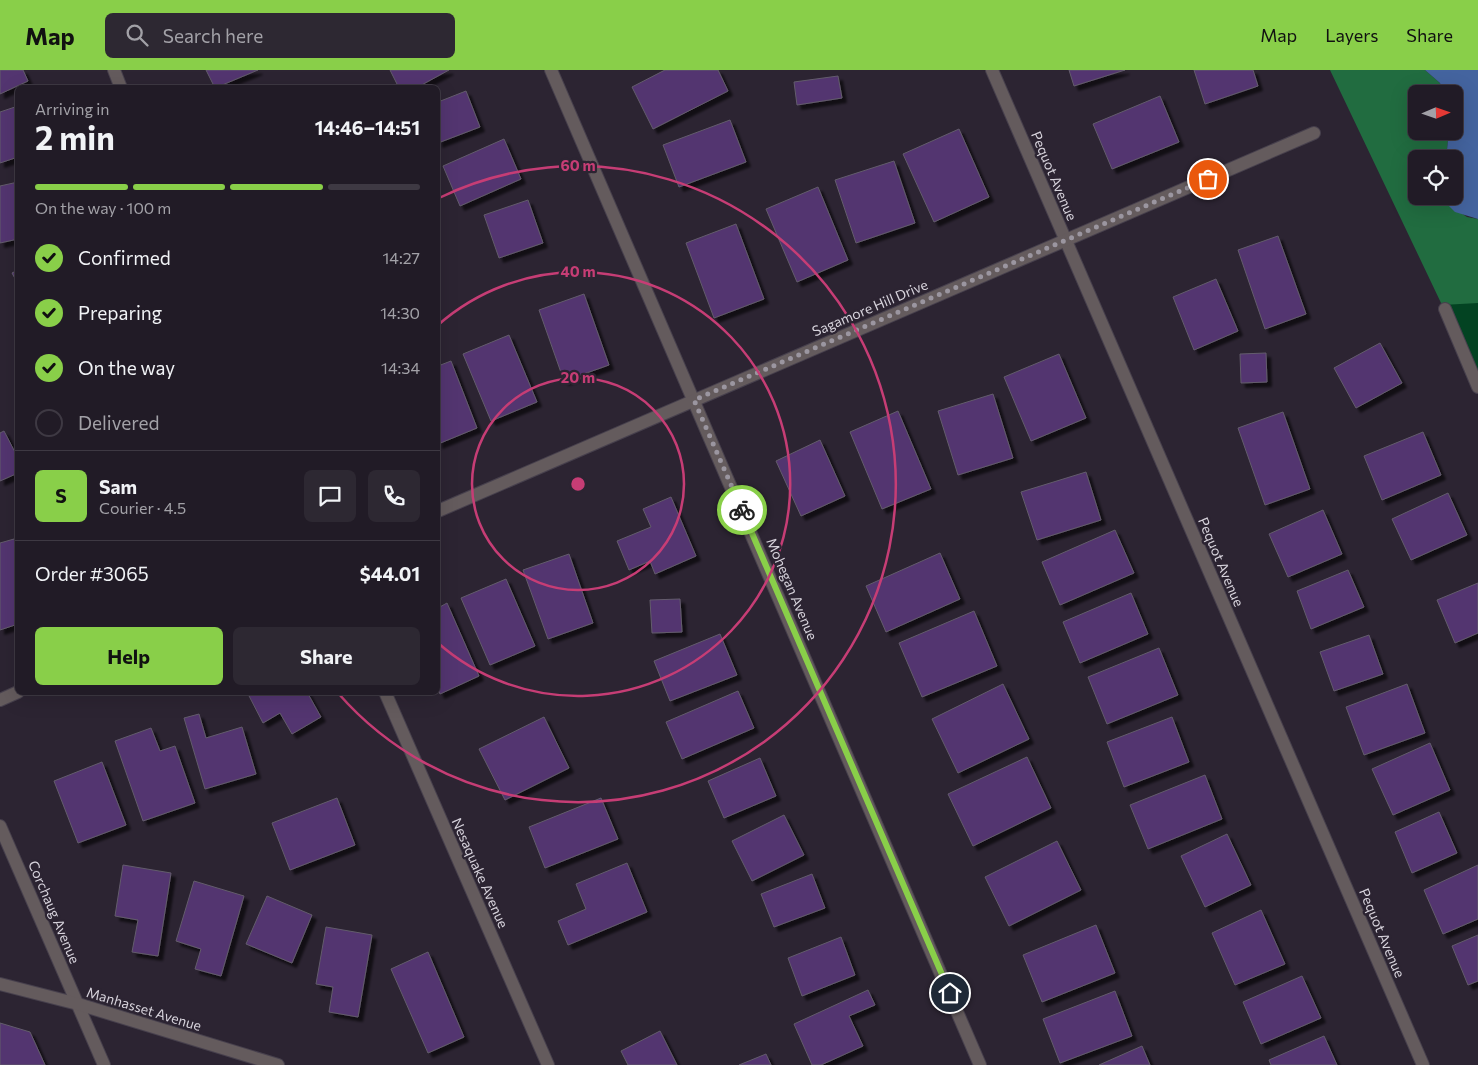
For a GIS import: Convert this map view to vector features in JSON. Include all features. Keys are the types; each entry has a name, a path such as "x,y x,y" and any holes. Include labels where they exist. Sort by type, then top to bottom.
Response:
{"street":[{"path":"114,70 120,85"},
{"name":"Mohegan Avenue","path":"551,70 980,1065"},
{"name":"Pequot Avenue","path":"992,70 1423,1065"},
{"name":"Sagamore Hill Drive","path":"440,510 1314,133"},
{"path":"1445,310 1478,387"},
{"path":"0,700 15,693"},
{"name":"Nesaquake Avenue","path":"386,695 548,1065"},
{"name":"Corchaug Avenue","path":"0,826 104,1065"},
{"name":"Manhasset Avenue","path":"0,984 78,1004 278,1065"}],"green space":[{"path":"1330,70 1425,70 1440,83 1441,85 1408,85 1408,140 1448,140 1447,150 1408,150 1408,205 1449,205 1467,217 1478,219 1478,303 1442,305"},
{"path":"1478,292 1478,388 1442,305"}],"water":[{"path":"1425,70 1478,70 1478,219 1455,212 1448,205 1463,205 1463,150 1447,150 1448,140 1463,140 1463,85 1441,85"}],"building":[{"path":"0,70 23,70 28,81 15,85 15,87 0,94"},
{"path":"206,70 258,70 222,85 214,85"},
{"path":"390,70 449,70 422,85 398,85"},
{"path":"665,70 718,70 728,91 653,129 632,87"},
{"path":"1069,70 1125,70 1074,86"},
{"path":"1194,70 1253,70 1258,86 1205,104"},
{"path":"838,76 842,98 797,105 794,82"},
{"path":"466,91 480,127 440,142 440,101"},
{"path":"1160,96 1179,142 1112,169 1093,124"},
{"path":"15,107 15,158 0,163 0,112"},
{"path":"730,120 746,162 679,187 663,145"},
{"path":"959,129 989,197 934,222 903,154"},
{"path":"504,139 521,179 460,206 443,166"},
{"path":"894,161 915,223 856,243 835,180"},
{"path":"15,183 15,240 0,243 0,186"},
{"path":"818,187 848,260 797,282 766,209"},
{"path":"528,200 543,243 499,258 484,215"},
{"path":"736,224 764,299 714,318 686,243"},
{"path":"1278,236 1306,314 1265,329 1238,250"},
{"path":"1216,279 1238,331 1194,350 1173,297"},
{"path":"584,294 609,365 564,381 539,310"},
{"path":"509,335 537,402 491,421 463,354"},
{"path":"1380,343 1402,383 1356,408 1334,368"},
{"path":"1266,353 1267,382 1241,383 1240,354"},
{"path":"1059,354 1086,418 1031,441 1004,377"},
{"path":"451,361 477,428 440,443 440,365"},
{"path":"993,394 1013,458 958,475 938,411"},
{"path":"898,411 931,489 882,509 850,432"},
{"path":"1283,412 1310,489 1265,505 1238,428"},
{"path":"4,431 15,452 15,474 0,481 0,433"},
{"path":"1423,432 1441,475 1382,500 1364,456"},
{"path":"820,440 845,496 801,516 776,461"},
{"path":"1086,472 1101,520 1037,540 1021,492"},
{"path":"1448,493 1467,535 1411,560 1392,519"},
{"path":"671,497 696,556 655,574 650,561 629,570 617,541 651,527 643,509"},
{"path":"1323,510 1342,554 1288,577 1269,534"},
{"path":"1115,530 1134,573 1060,605 1042,562"},
{"path":"14,539 15,542 15,625 0,630 0,543"},
{"path":"940,553 960,599 886,632 866,586"},
{"path":"569,554 593,623 548,639 523,570"},
{"path":"1348,570 1364,607 1311,629 1297,591"},
{"path":"506,579 535,646 490,665 461,598"},
{"path":"1478,583 1478,633 1455,643 1437,600"},
{"path":"1131,593 1148,634 1080,663 1063,622"},
{"path":"680,599 682,632 652,633 650,600"},
{"path":"447,603 479,676 440,694 440,607"},
{"path":"974,611 997,666 922,697 899,643"},
{"path":"720,634 737,675 670,701 654,661"},
{"path":"1369,635 1383,674 1334,691 1320,652"},
{"path":"1159,648 1178,695 1107,724 1088,677"},
{"path":"1003,684 1029,739 958,773 932,719"},
{"path":"1407,684 1425,733 1364,755 1346,707"},
{"path":"738,691 754,728 682,759 666,722"},
{"path":"249,695 309,695 321,717 292,734 280,713 263,723"},
{"path":"199,714 206,738 242,727 256,774 205,789 184,718"},
{"path":"544,717 569,768 505,800 479,749"},
{"path":"1172,717 1189,762 1124,787 1107,742"},
{"path":"151,728 160,751 175,746 195,803 143,821 115,741"},
{"path":"1430,743 1450,790 1393,815 1372,769"},
{"path":"1027,757 1051,808 973,846 948,794"},
{"path":"760,758 776,796 724,818 708,781"},
{"path":"102,762 126,825 78,843 54,781"},
{"path":"1205,775 1222,819 1148,849 1130,805"},
{"path":"337,798 355,845 290,870 272,823"},
{"path":"601,798 618,839 545,868 529,827"},
{"path":"1439,812 1457,853 1412,873 1395,832"},
{"path":"784,815 804,855 752,881 732,841"},
{"path":"1227,834 1251,885 1205,907 1181,856"},
{"path":"1057,841 1081,890 1009,926 985,877"},
{"path":"627,863 647,912 568,945 558,921 586,909 576,884"},
{"path":"123,865 171,873 158,956 132,952 138,920 115,916"},
{"path":"1478,865 1478,919 1443,934 1424,890"},
{"path":"812,874 825,908 774,927 761,894"},
{"path":"194,881 244,896 221,976 195,969 201,949 176,941"},
{"path":"267,896 312,915 292,963 246,944"},
{"path":"1261,910 1285,964 1235,985 1212,933"},
{"path":"1096,925 1115,973 1042,1002 1023,955"},
{"path":"326,927 372,935 358,1017 329,1012 333,987 316,984"},
{"path":"1478,935 1478,981 1468,985 1452,946"},
{"path":"841,937 855,975 802,996 788,958"},
{"path":"428,952 464,1037 428,1053 391,969"},
{"path":"1302,976 1321,1018 1261,1044 1243,1002"},
{"path":"868,990 875,1005 849,1016 863,1046 821,1065 812,1065 794,1024"},
{"path":"1115,991 1132,1036 1060,1063 1043,1019"},
{"path":"0,1023 30,1032 45,1065 0,1065"},
{"path":"660,1031 677,1065 628,1065 621,1051"},
{"path":"1324,1036 1337,1065 1271,1065 1269,1060"},
{"path":"1142,1046 1150,1065 1099,1065"},
{"path":"766,1054 771,1065 739,1065"}],"way so far":[{"path":"742,510 694,400 1208,179"}],"route":[{"path":"742,510 950,993"}]}
